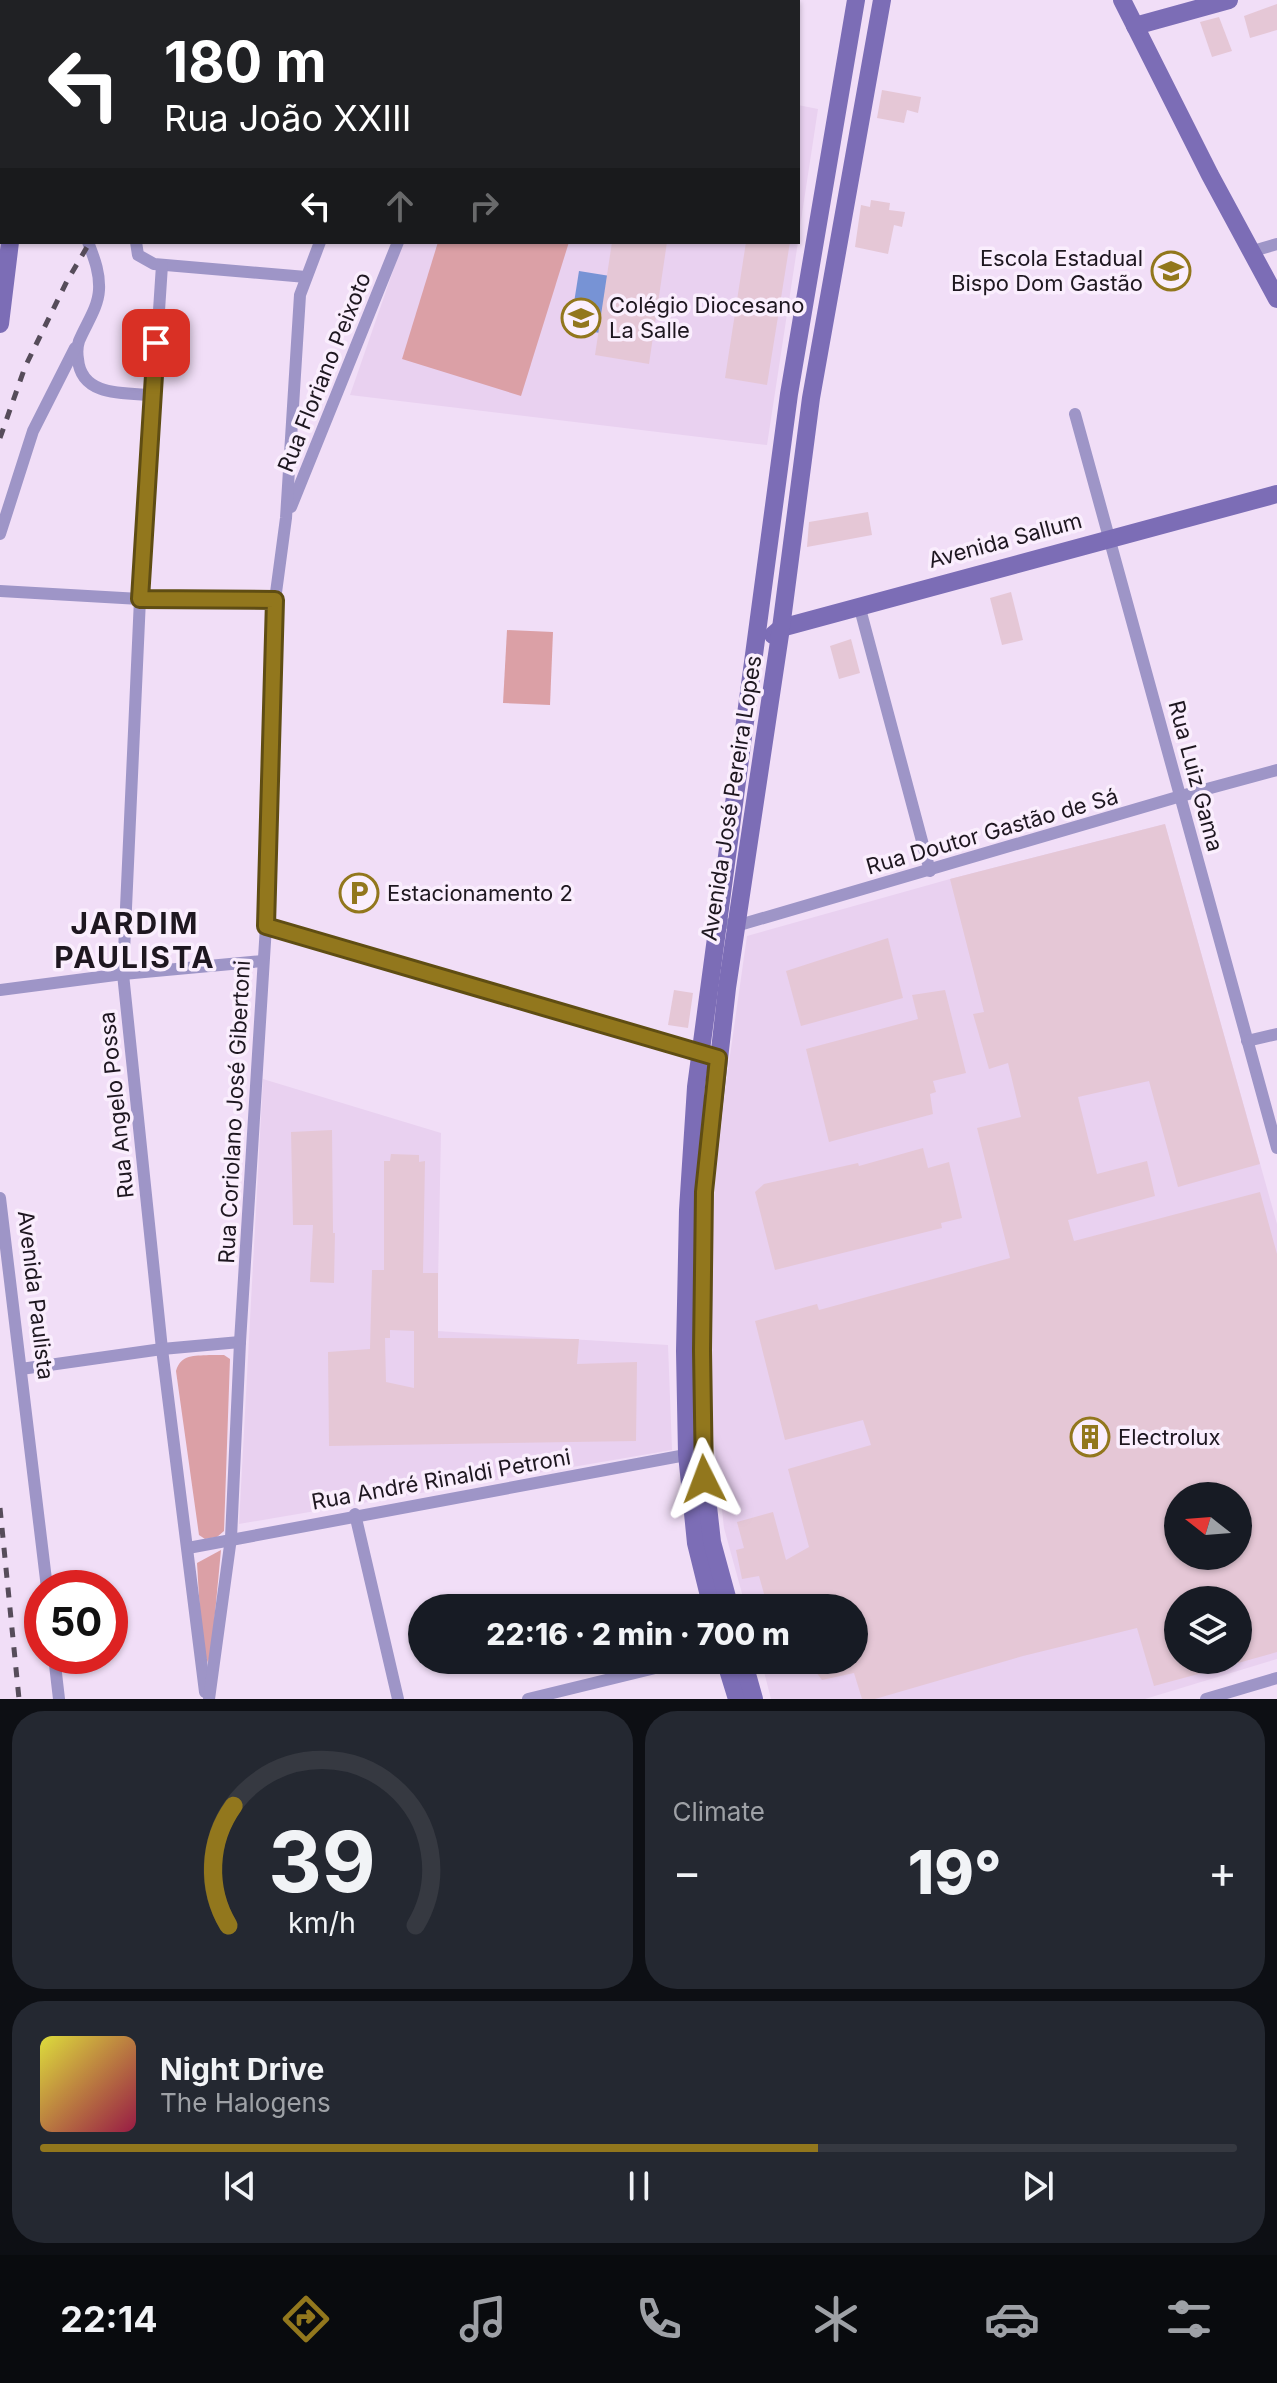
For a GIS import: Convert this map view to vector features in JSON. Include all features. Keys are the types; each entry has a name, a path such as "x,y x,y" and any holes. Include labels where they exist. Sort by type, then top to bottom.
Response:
{"main road":[{"name":"Avenida José Pereira Lopes","path":"728,924 755,652 789,394 856,0"},
{"name":"Avenida José Pereira Lopes","path":"709,1594 696,1543 695,1454 709,1056 728,924 781,628 811,398 882,0"},
{"path":"1135,26 1229,0"},
{"path":"1124,1 1210,175 1277,299"},
{"path":"0,324 10,244"},
{"path":"789,394 811,398"},
{"name":"Avenida Sallum","path":"755,652 781,628 1277,494"},
{"name":"Avenida José Pereira Lopes","path":"695,1454 712,1542 726,1594"},
{"path":"729,1674 737,1699"},
{"path":"747,1674 754,1699"}],"street":[{"path":"0,534 33,431 95,308 99,291 98,267 89,244"},
{"path":"136,244 138,255 162,265 306,277"},
{"name":"Rua Coriolano José Gibertoni","path":"207,1699 231,1538 266,926 275,600 286,518 300,295 319,244"},
{"name":"Rua Floriano Peixoto","path":"286,518 397,244"},
{"path":"1253,251 1277,244"},
{"name":"Rua Angelo Possa","path":"162,265 140,599 123,974 162,1349 207,1699"},
{"path":"77,345 81,371 97,388 153,395"},
{"name":"Rua Luiz Gama","path":"1075,414 1277,1148"},
{"path":"0,591 140,599 275,600"},
{"path":"859,605 930,871"},
{"name":"Rua Doutor Gastão de Sá","path":"728,924 930,871 1277,770"},
{"path":"266,926 709,1056"},
{"path":"0,990 123,974 263,961"},
{"path":"1247,1041 1277,1034"},
{"name":"Avenida Paulista","path":"0,1198 45,1570"},
{"path":"21,1369 162,1349 240,1342"},
{"name":"Rua André Rinaldi Petroni","path":"188,1548 355,1514 695,1454"},
{"path":"355,1514 398,1699"},
{"path":"56,1674 59,1699"},
{"path":"528,1699 631,1674"},
{"path":"1206,1699 1277,1678"}],"shaded area":[{"name":"Colégio Diocesano La Salle","path":"800,105 818,109 800,227"},
{"name":"Colégio Diocesano La Salle","path":"402,244 798,244 767,445 350,395"},
{"path":"437,244 568,244 521,396 402,359"},
{"path":"507,630 553,632 550,705 503,703"},
{"name":"Electrolux","path":"1165,824 1277,1224 1277,1659 1252,1667 1252,1586 1164,1586 1164,1674 1228,1674 1145,1699 771,1699 765,1674 868,1674 868,1594 742,1594 724,1528 712,1421 710,1303 716,1154 747,936 950,879"},
{"path":"263,1079 441,1133 437,1331 668,1345 672,1450 239,1524"},
{"path":"224,1355 230,1359 224,1531 217,1537 205,1539 199,1535 176,1371 181,1361 193,1356"},
{"path":"221,1550 208,1663 202,1646 197,1563"}],"water":[{"path":"579,271 610,276 600,333 570,328"}],"building":[{"path":"1277,4 1277,30 1250,38 1244,16"},
{"path":"1219,17 1232,51 1212,57 1200,22"},
{"path":"882,90 921,97 918,113 907,110 904,123 877,118"},
{"path":"871,200 890,203 889,210 905,212 902,227 894,225 888,254 855,247 861,205 870,207"},
{"path":"612,244 667,244 649,364 595,355"},
{"path":"746,244 790,244 767,385 725,378"},
{"path":"868,512 872,535 807,547 809,522"},
{"path":"1011,592 1023,640 1002,645 990,598"},
{"path":"851,639 860,673 839,679 830,646"},
{"name":"Electrolux","path":"1165,824 1260,1164 1178,1187 1149,1081 1078,1097 1097,1174 1147,1161 1155,1196 1068,1220 1074,1241 1260,1192 1277,1254 1277,1652 1252,1659 1252,1586 1164,1586 1164,1674 1198,1674 1154,1686 1137,1628 1023,1656 875,1699 862,1699 854,1674 868,1674 868,1594 764,1594 759,1576 742,1579 736,1550 744,1548 737,1522 773,1512 786,1560 809,1547 788,1469 871,1445 863,1420 785,1440 755,1321 817,1304 819,1310 1010,1258 977,1128 1021,1117 1008,1063 989,1069 973,1014 984,1012 950,879"},
{"path":"888,938 903,998 801,1026 786,971"},
{"path":"674,990 693,993 688,1028 668,1025"},
{"path":"945,990 966,1073 933,1081 936,1092 930,1094 933,1114 829,1142 806,1049 918,1019 912,995"},
{"path":"332,1130 334,1283 310,1282 313,1225 293,1225 291,1132"},
{"path":"923,1148 928,1168 949,1162 962,1218 941,1223 942,1228 775,1270 755,1192 764,1184 858,1163 859,1166"},
{"path":"391,1154 419,1155 419,1162 425,1161 423,1273 438,1273 438,1338 579,1339 577,1364 637,1362 636,1441 329,1446 328,1352 370,1349 372,1270 384,1270 384,1161 390,1161","holes":["390,1330 414,1331 414,1388 386,1382 385,1338 390,1338"]},
{"name":"Electrolux","path":"818,1674 849,1674 822,1680"}],"railway":[{"path":"0,438 25,367 89,244"},
{"path":"0,1508 19,1699"}],"place":[{"name":"Escola Estadual Bispo Dom Gastão","path":"1171,271"},
{"name":"Colégio Diocesano La Salle","path":"581,318"},
{"name":"Estacionamento 2","path":"359,893"},
{"name":"Electrolux","path":"1090,1437"}],"district":[{"name":"JARDIM PAULISTA","path":"135,941"}],"route":[{"path":"156,343 140,599 275,600 266,926 718,1058 704,1192 704,1479"}]}
